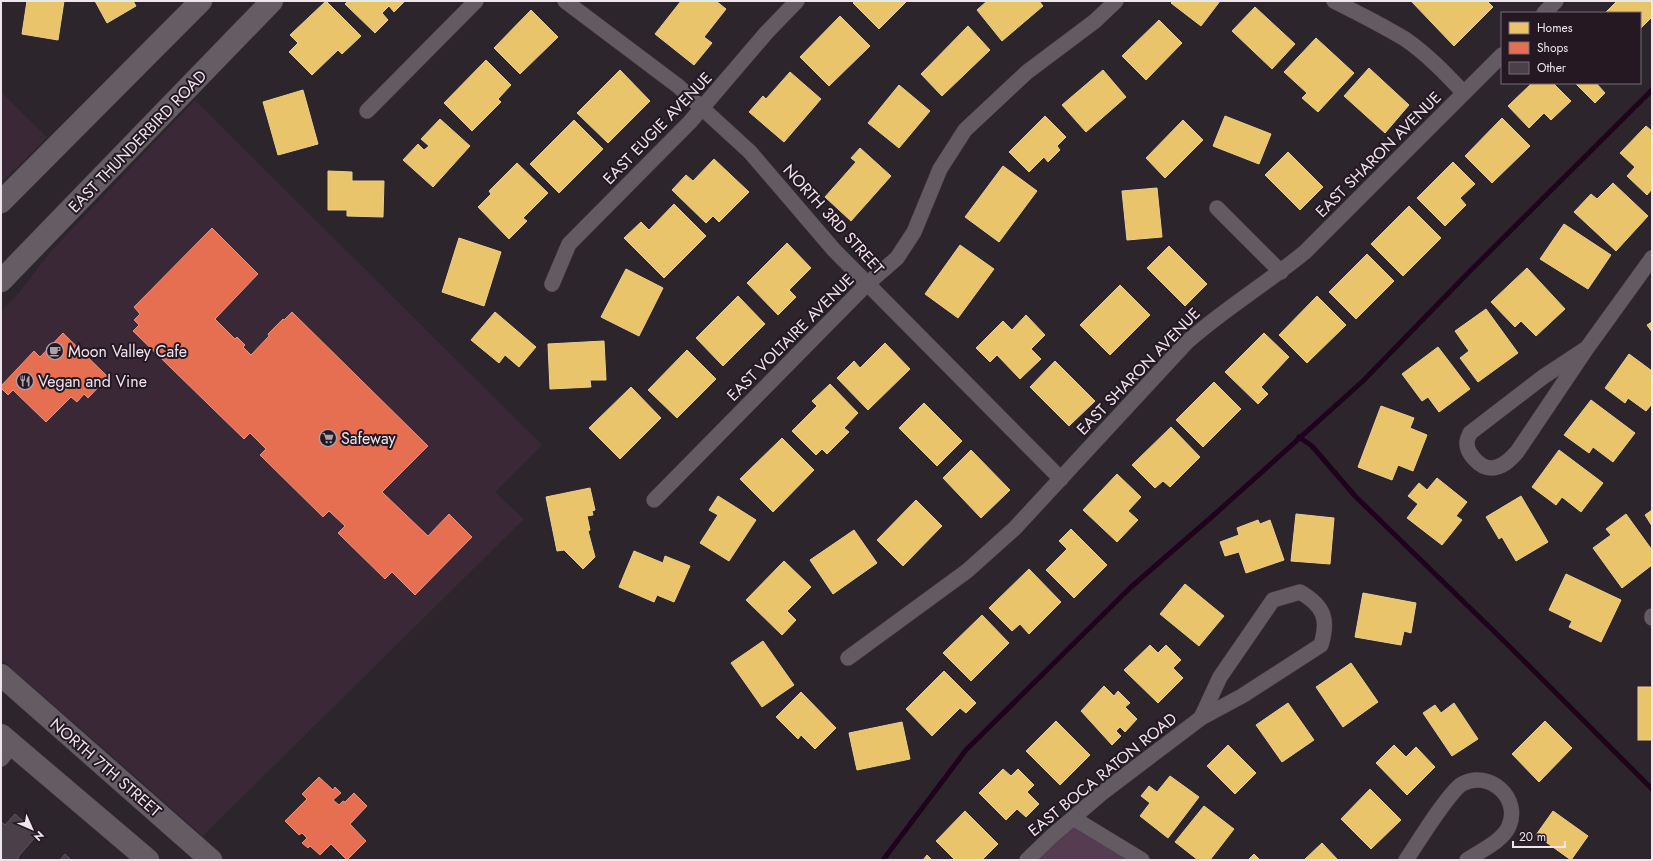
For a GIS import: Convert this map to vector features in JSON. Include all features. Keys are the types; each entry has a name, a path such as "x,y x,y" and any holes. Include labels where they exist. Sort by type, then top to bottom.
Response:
{"main road":[{"path":"1,202 201,1"},
{"name":"EAST THUNDERBIRD ROAD","path":"1,281 272,1"},
{"name":"NORTH 7TH STREET","path":"1,675 211,860"},
{"path":"5,747 148,860"}],"street":[{"path":"367,111 476,1"},
{"name":"NORTH 3RD STREET","path":"565,1 678,86 750,152 834,250 1061,479"},
{"name":"EAST EUGIE AVENUE","path":"552,284 569,244 703,108 767,32 797,1"},
{"name":"EAST VOLTAIRE AVENUE","path":"654,500 867,284 897,258 914,232 940,169 965,130 1027,72 1095,21 1116,1"},
{"path":"1334,1 1382,25 1406,40 1443,71 1464,93"},
{"path":"1545,12 1556,1"},
{"name":"EAST SHARON AVENUE","path":"848,658 967,572 1015,528 1187,342 1215,317 1281,272 1305,252 1501,56"},
{"path":"1217,208 1281,272"},
{"path":"1588,348 1543,377 1470,433 1467,443 1471,453 1479,464 1490,468 1501,466 1510,460 1560,391 1588,348 1652,258"},
{"name":"EAST BOCA RATON ROAD","path":"1027,860 1102,793 1201,718 1242,696 1320,645 1325,632 1326,621 1321,609 1309,597 1300,592 1273,600 1220,678 1201,718"},
{"path":"1406,860 1451,795 1461,785 1471,780 1482,780 1503,791 1508,797 1512,816 1509,827 1503,835 1467,860"},
{"path":"1073,818 1142,860"}],"shaded area":[{"path":"1,92 47,137 1,183"},
{"path":"195,100 542,445 495,492 524,519 203,836 1,659 1,311 18,294 51,251"},
{"path":"1073,818 1142,860 1027,860"}],"building: Homes":[{"path":"27,1 64,1 58,40 22,34"},
{"path":"95,1 133,1 136,6 107,23"},
{"path":"326,1 361,36 342,54 338,50 312,75 289,52 298,43 290,35"},
{"path":"348,1 405,1 394,12 389,6 382,13 388,20 375,33 345,4"},
{"path":"681,1 716,1 726,9 704,37 712,43 694,65 655,34"},
{"path":"855,1 907,1 879,29 853,3"},
{"path":"987,1 1039,1 1043,6 1002,41 977,10"},
{"path":"1173,1 1220,1 1201,26 1171,3"},
{"path":"1411,1 1487,1 1493,7 1454,46"},
{"path":"1617,1 1652,1 1652,17 1641,28 1641,12 1606,12"},
{"path":"1255,7 1295,44 1272,69 1232,31"},
{"path":"531,10 558,37 520,74 494,48"},
{"path":"840,16 870,46 829,86 800,57"},
{"path":"1159,20 1182,43 1146,80 1122,56"},
{"path":"968,26 990,50 942,96 921,74"},
{"path":"1316,38 1354,73 1318,112 1302,98 1307,93 1284,72"},
{"path":"486,60 511,85 498,99 501,102 472,131 444,103"},
{"path":"1369,68 1409,105 1385,133 1344,96"},
{"path":"620,70 650,101 608,143 577,113"},
{"path":"1103,70 1126,97 1086,132 1062,105"},
{"path":"790,72 821,99 784,142 749,112 763,96 766,99"},
{"path":"1531,84 1554,84 1571,101 1551,120 1544,113 1529,128 1508,106"},
{"path":"1576,84 1597,84 1605,93 1595,103"},
{"path":"899,85 930,111 899,148 868,123"},
{"path":"303,90 318,144 278,155 263,102"},
{"path":"1045,116 1066,137 1057,146 1060,150 1048,162 1044,157 1029,172 1009,152"},
{"path":"1225,116 1271,134 1259,164 1213,146"},
{"path":"1502,118 1530,146 1492,183 1465,156"},
{"path":"440,119 470,146 433,187 403,160 418,144 424,150 429,146 421,139"},
{"path":"574,120 603,149 559,193 530,164"},
{"path":"1183,120 1203,140 1165,178 1146,158"},
{"path":"1646,126 1652,131 1652,189 1647,195 1627,176 1635,167 1620,153"},
{"path":"860,148 891,176 851,221 825,197 856,162 851,158"},
{"path":"1288,152 1323,187 1300,210 1265,175"},
{"path":"714,159 749,192 719,222 713,216 706,223 672,190 686,175 693,181"},
{"path":"1453,162 1475,184 1460,198 1466,205 1445,226 1417,198"},
{"path":"517,163 548,193 523,218 527,221 509,239 478,207 491,194 489,191"},
{"path":"1003,166 1037,191 999,242 965,217"},
{"path":"328,171 352,172 352,181 384,181 383,217 347,216 347,210 328,210"},
{"path":"1613,183 1648,216 1616,251 1574,212 1591,194 1597,199"},
{"path":"1157,188 1162,237 1127,240 1122,191"},
{"path":"674,204 706,236 664,278 624,238 641,222 649,230"},
{"path":"1409,206 1441,238 1403,276 1371,244"},
{"path":"1564,224 1611,255 1588,289 1540,259"},
{"path":"459,238 501,252 484,306 442,292"},
{"path":"787,243 811,268 789,290 796,297 778,315 747,283"},
{"path":"960,245 994,269 958,318 925,294"},
{"path":"1169,246 1207,284 1185,306 1147,268"},
{"path":"1367,254 1394,281 1356,319 1329,292"},
{"path":"1527,268 1565,309 1536,336 1521,321 1515,327 1491,302"},
{"path":"626,269 663,288 639,336 601,317"},
{"path":"1120,285 1150,315 1110,355 1080,325"},
{"path":"738,296 765,324 723,366 696,338"},
{"path":"1317,296 1346,325 1307,363 1279,335"},
{"path":"1486,309 1518,353 1478,382 1460,358 1469,351 1455,331"},
{"path":"495,312 536,347 519,367 505,355 499,363 471,340"},
{"path":"1026,315 1045,335 1031,349 1041,359 1020,379 997,355 990,362 976,348 1003,321 1012,330"},
{"path":"1652,322 1652,332 1647,325"},
{"path":"1264,333 1289,357 1261,387 1268,394 1258,404 1225,372"},
{"path":"604,341 606,380 590,380 591,387 550,389 548,344"},
{"path":"885,343 910,369 868,410 837,378 854,361 860,368"},
{"path":"1438,347 1470,389 1439,412 1428,397 1422,401 1402,374"},
{"path":"687,350 716,379 677,418 648,390"},
{"path":"1629,354 1652,371 1652,404 1646,411 1628,398 1625,403 1605,388"},
{"path":"1055,361 1095,401 1069,426 1030,387"},
{"path":"1214,382 1241,409 1203,447 1176,420"},
{"path":"830,384 858,413 844,428 849,432 827,454 822,449 816,455 792,431 817,406 812,401"},
{"path":"631,387 661,418 620,459 589,428"},
{"path":"1591,400 1635,433 1613,462 1593,447 1589,453 1564,435"},
{"path":"924,403 962,441 937,466 899,428"},
{"path":"1381,406 1414,418 1410,428 1427,435 1413,471 1398,465 1392,480 1358,467"},
{"path":"1171,427 1200,457 1170,487 1163,481 1155,488 1132,465"},
{"path":"782,438 814,470 773,512 740,479"},
{"path":"971,450 1010,490 981,518 943,478"},
{"path":"1559,450 1603,483 1581,512 1562,497 1556,505 1532,487"},
{"path":"1117,474 1141,497 1128,511 1138,520 1117,542 1083,510"},
{"path":"1437,478 1467,502 1456,516 1462,520 1442,545 1407,518 1418,504 1408,496 1419,483 1427,490"},
{"path":"590,488 595,510 592,511 593,515 587,516 590,530 588,531 595,557 583,569 564,550 557,551 546,497"},
{"path":"718,496 756,520 729,561 700,543 718,515 709,510"},
{"path":"1521,496 1548,542 1516,561 1502,537 1499,539 1486,517"},
{"path":"916,500 942,526 903,566 877,540"},
{"path":"1652,510 1652,526 1645,515"},
{"path":"1296,514 1334,518 1330,564 1291,561"},
{"path":"1626,514 1652,550 1652,565 1622,588 1593,548 1611,535 1606,529"},
{"path":"1258,520 1260,524 1270,520 1284,560 1246,573 1239,552 1225,556 1220,542 1239,535 1237,528"},
{"path":"1071,529 1107,565 1074,598 1046,570 1067,549 1059,541"},
{"path":"854,530 877,563 833,594 810,560"},
{"path":"634,551 663,563 665,556 690,566 674,602 657,595 654,602 619,587"},
{"path":"784,561 811,587 787,611 796,620 782,635 746,600"},
{"path":"1029,569 1061,602 1029,634 1020,624 1012,631 989,608"},
{"path":"1566,574 1621,600 1601,642 1569,627 1572,621 1549,610"},
{"path":"1185,584 1224,616 1199,646 1160,614"},
{"path":"1363,593 1416,603 1411,633 1404,631 1401,645 1355,637"},
{"path":"982,615 1009,643 971,681 943,653"},
{"path":"763,641 794,685 762,707 731,663"},
{"path":"1150,645 1158,653 1166,645 1181,660 1173,668 1183,678 1158,703 1124,670"},
{"path":"1351,663 1378,702 1343,727 1316,687"},
{"path":"944,671 976,703 966,713 960,708 932,736 906,709"},
{"path":"1104,686 1114,696 1118,691 1130,703 1125,707 1137,719 1125,732 1120,727 1116,731 1121,736 1112,745 1081,711"},
{"path":"1638,687 1652,687 1652,740 1638,740"},
{"path":"801,692 836,728 815,749 801,735 798,739 776,717"},
{"path":"1288,703 1314,740 1282,762 1256,725"},
{"path":"1454,703 1478,739 1452,756 1423,713 1435,705 1441,713"},
{"path":"1056,721 1090,755 1060,785 1026,751"},
{"path":"1545,721 1572,748 1539,782 1512,754"},
{"path":"902,722 910,759 857,770 849,733"},
{"path":"1228,745 1256,773 1235,794 1207,766"},
{"path":"1394,745 1406,757 1416,747 1435,767 1407,795 1376,763"},
{"path":"1003,769 1011,776 1018,769 1034,785 1027,792 1039,804 1026,817 1017,809 1006,820 979,793"},
{"path":"1170,776 1199,797 1168,838 1140,816 1150,803 1141,796 1149,786 1157,792"},
{"path":"1370,789 1401,820 1371,849 1341,819"},
{"path":"1204,806 1234,829 1210,860 1198,860 1175,842"},
{"path":"965,811 998,844 982,860 955,860 936,841"},
{"path":"1553,811 1588,836 1571,860 1536,835"},
{"path":"1322,843 1338,860 1304,860"},
{"path":"1254,854 1260,860 1248,860"},
{"path":"927,855 932,860 923,860"}],"building: Shops":[{"path":"212,228 258,274 215,319 235,339 237,337 245,345 243,347 251,355 269,336 268,334 292,312 428,446 382,492 428,536 449,514 472,537 415,595 392,572 385,579 338,533 345,526 329,511 323,517 260,455 266,449 250,433 244,439 133,331 139,325 134,320 140,314 134,307"},
{"path":"63,333 108,377 88,398 84,394 77,402 71,397 46,422 13,390 8,395 1,388 1,386 34,351 40,357"},
{"path":"319,777 333,790 335,787 341,793 333,800 339,805 343,801 345,802 354,793 367,806 350,824 366,841 347,860 331,844 320,855 310,846 308,848 302,843 307,838 302,833 299,835 285,821 307,799 302,794"}],"building: Other":[{"path":"15,814 38,834 18,857 18,860 1,860 1,822 5,825"},
{"path":"65,854 71,860 60,860"}],"waterway":[{"path":"883,860 966,750 1131,587 1363,381 1470,271 1652,90"},
{"path":"1299,437 1312,446 1355,496 1508,645 1652,789"}],"place":[{"name":"Moon Valley Cafe","path":"55,351"},
{"name":"Vegan and Vine","path":"25,381"},
{"name":"Safeway","path":"328,438"}]}
